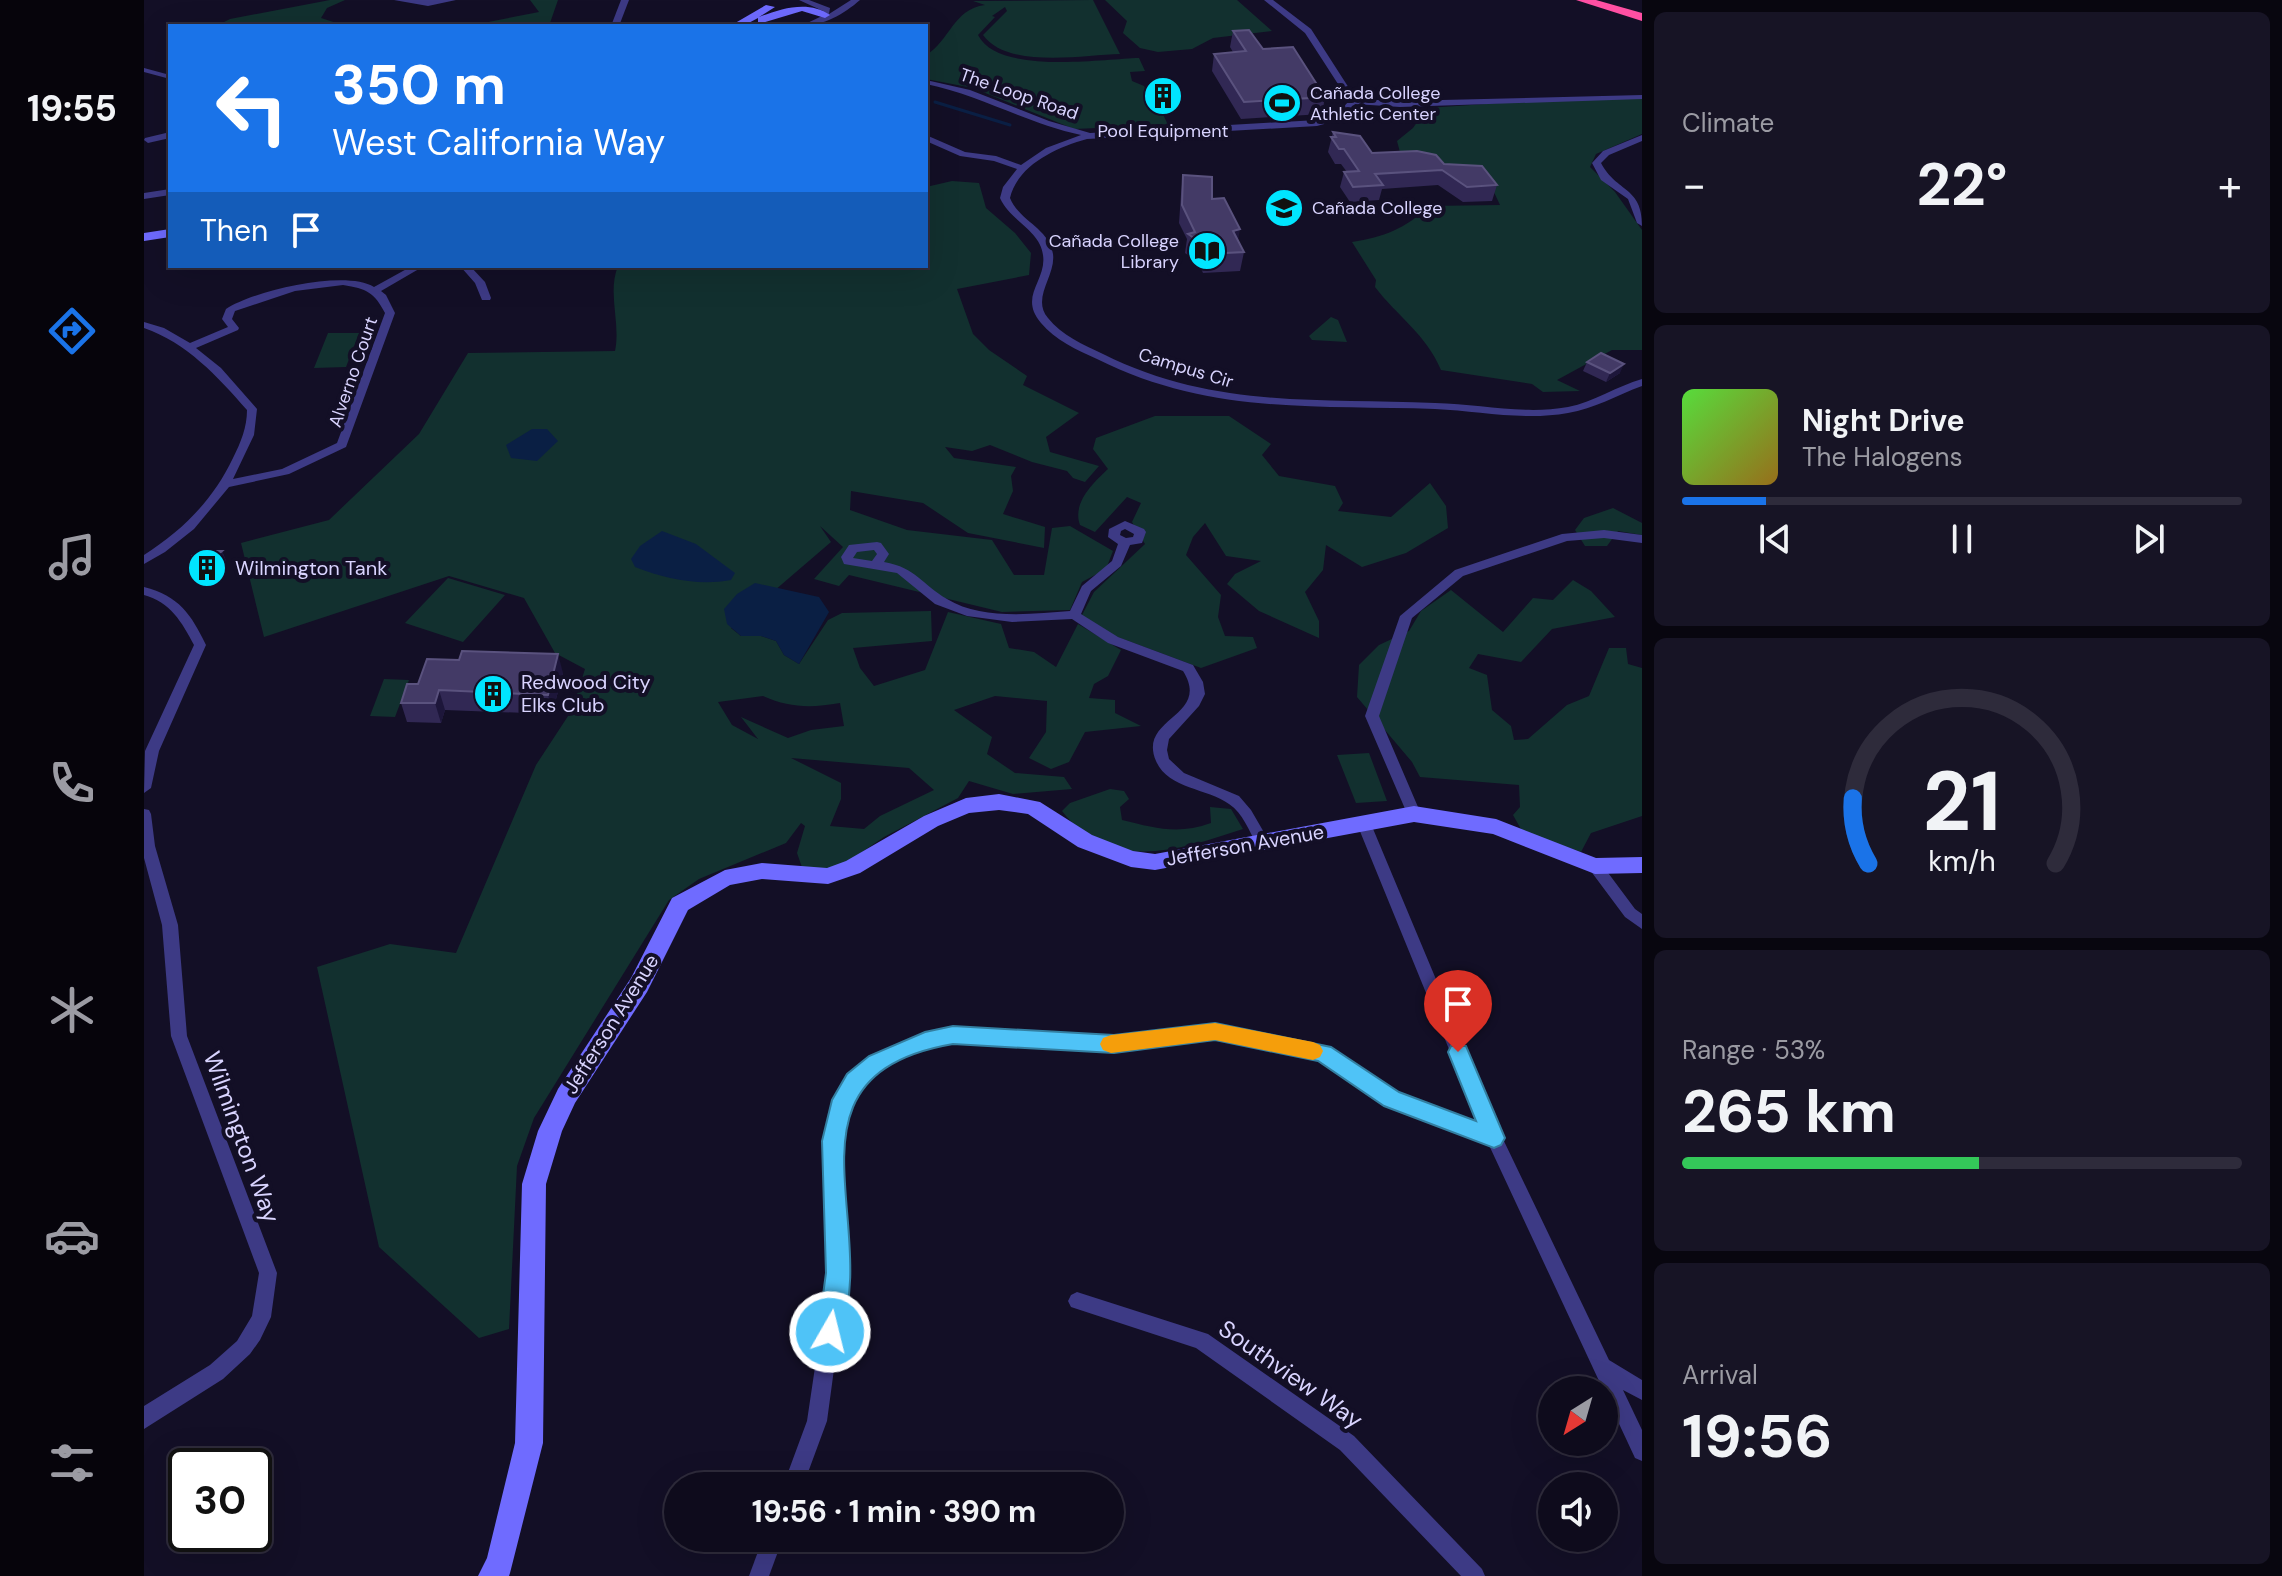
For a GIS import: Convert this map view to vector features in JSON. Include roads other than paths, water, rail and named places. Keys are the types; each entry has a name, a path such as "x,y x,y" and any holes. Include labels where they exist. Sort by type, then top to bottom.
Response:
{"highway":[{"path":"1582,0 1642,17"},
{"path":"1609,0 1642,10"}],"street":[{"path":"398,0 428,4 452,0"},
{"path":"616,24 625,0"},
{"path":"739,24 785,0"},
{"path":"754,24 802,0 822,6 827,10 825,15"},
{"path":"809,24 825,15 840,12 856,0"},
{"path":"833,1 856,0"},
{"path":"1268,0 1308,31 1353,101"},
{"path":"762,20 799,7 815,9 825,15"},
{"path":"144,70 168,76"},
{"name":"The Loop Road","path":"928,82 966,91 1068,130 1103,134"},
{"path":"1353,101 1400,104 1642,97"},
{"path":"1103,134 1326,121 1346,113 1353,101"},
{"path":"1010,109 1055,133 1056,147"},
{"name":"Campus Cir","path":"1103,134 1078,137 1056,147 1024,169 1007,186 1005,198 1014,214 1035,231 1047,248 1049,261 1035,299 1038,313 1052,328 1089,351 1158,382 1239,402 1306,407 1440,406 1539,413 1583,407 1642,382"},
{"path":"148,140 168,135"},
{"path":"1642,138 1606,153 1596,163 1599,173 1637,197 1642,223"},
{"path":"928,139 963,154 1024,169"},
{"path":"144,196 168,192"},
{"path":"144,237 168,233"},
{"name":"Alverno Court","path":"368,289 399,268"},
{"name":"Alverno Court","path":"368,289 415,268"},
{"path":"468,268 486,298"},
{"name":"Alverno Court","path":"189,347 234,328 227,319 231,309 284,289 330,282 368,289 382,295 390,313 347,439 335,450 285,472 228,484"},
{"path":"144,325 174,336 189,347 252,409 254,421 228,484 211,508 144,560"},
{"path":"1414,814 1372,716 1406,616 1459,573 1519,551 1584,534 1642,539"},
{"path":"1074,615 1086,589 1117,563 1125,542"},
{"path":"876,564 906,573 948,606 998,617 1074,615 1113,640 1177,662 1196,678 1199,685 1196,700 1166,733 1160,750 1163,759 1177,775 1234,801 1262,841"},
{"path":"144,591 174,602 200,645 191,673 153,744 144,788"},
{"name":"Jefferson Avenue","path":"493,1576 500,1563 529,1443 534,1184 550,1131 566,1096 639,985 680,904 725,878 762,871 828,876 853,867 931,821 977,804 999,802 1033,807 1085,841 1131,859 1155,862 1414,814 1496,827 1595,866 1642,865"},
{"name":"Wilmington Way","path":"144,814 148,846 170,925 179,1036 268,1273 267,1301 259,1330 234,1361 144,1419"},
{"path":"1364,824 1494,1138 1642,1451"},
{"path":"1595,866 1630,913 1642,923"},
{"path":"798,1472 817,1421 838,1273 833,1141 840,1107 855,1081 877,1063 932,1039 953,1035 1114,1044 1215,1031 1323,1053 1391,1099 1494,1138"},
{"name":"Southview Way","path":"1077,1301 1201,1340 1347,1443 1475,1576"},
{"path":"1604,1368 1642,1391"},
{"path":"759,1576 768,1552"}],"water":[{"path":"532,429 547,429 558,441 537,461 511,458 506,445"},
{"path":"662,531 696,544 735,573 731,580 682,580 635,567 631,559 640,546"},
{"path":"755,583 819,597 829,612 799,664 784,655 776,641 761,636 741,636 727,624 724,609 737,594"}],"waterway":[{"path":"935,102 1010,125"}],"place":[{"name":"Pool Equipment","path":"1163,96"},
{"name":"Cañada College Athletic Center","path":"1282,103"},
{"name":"Cañada College","path":"1284,208"},
{"name":"Cañada College Library","path":"1207,251"},
{"name":"Wilmington Tank","path":"207,568"},
{"name":"Redwood City Elks Club","path":"493,694"}]}
